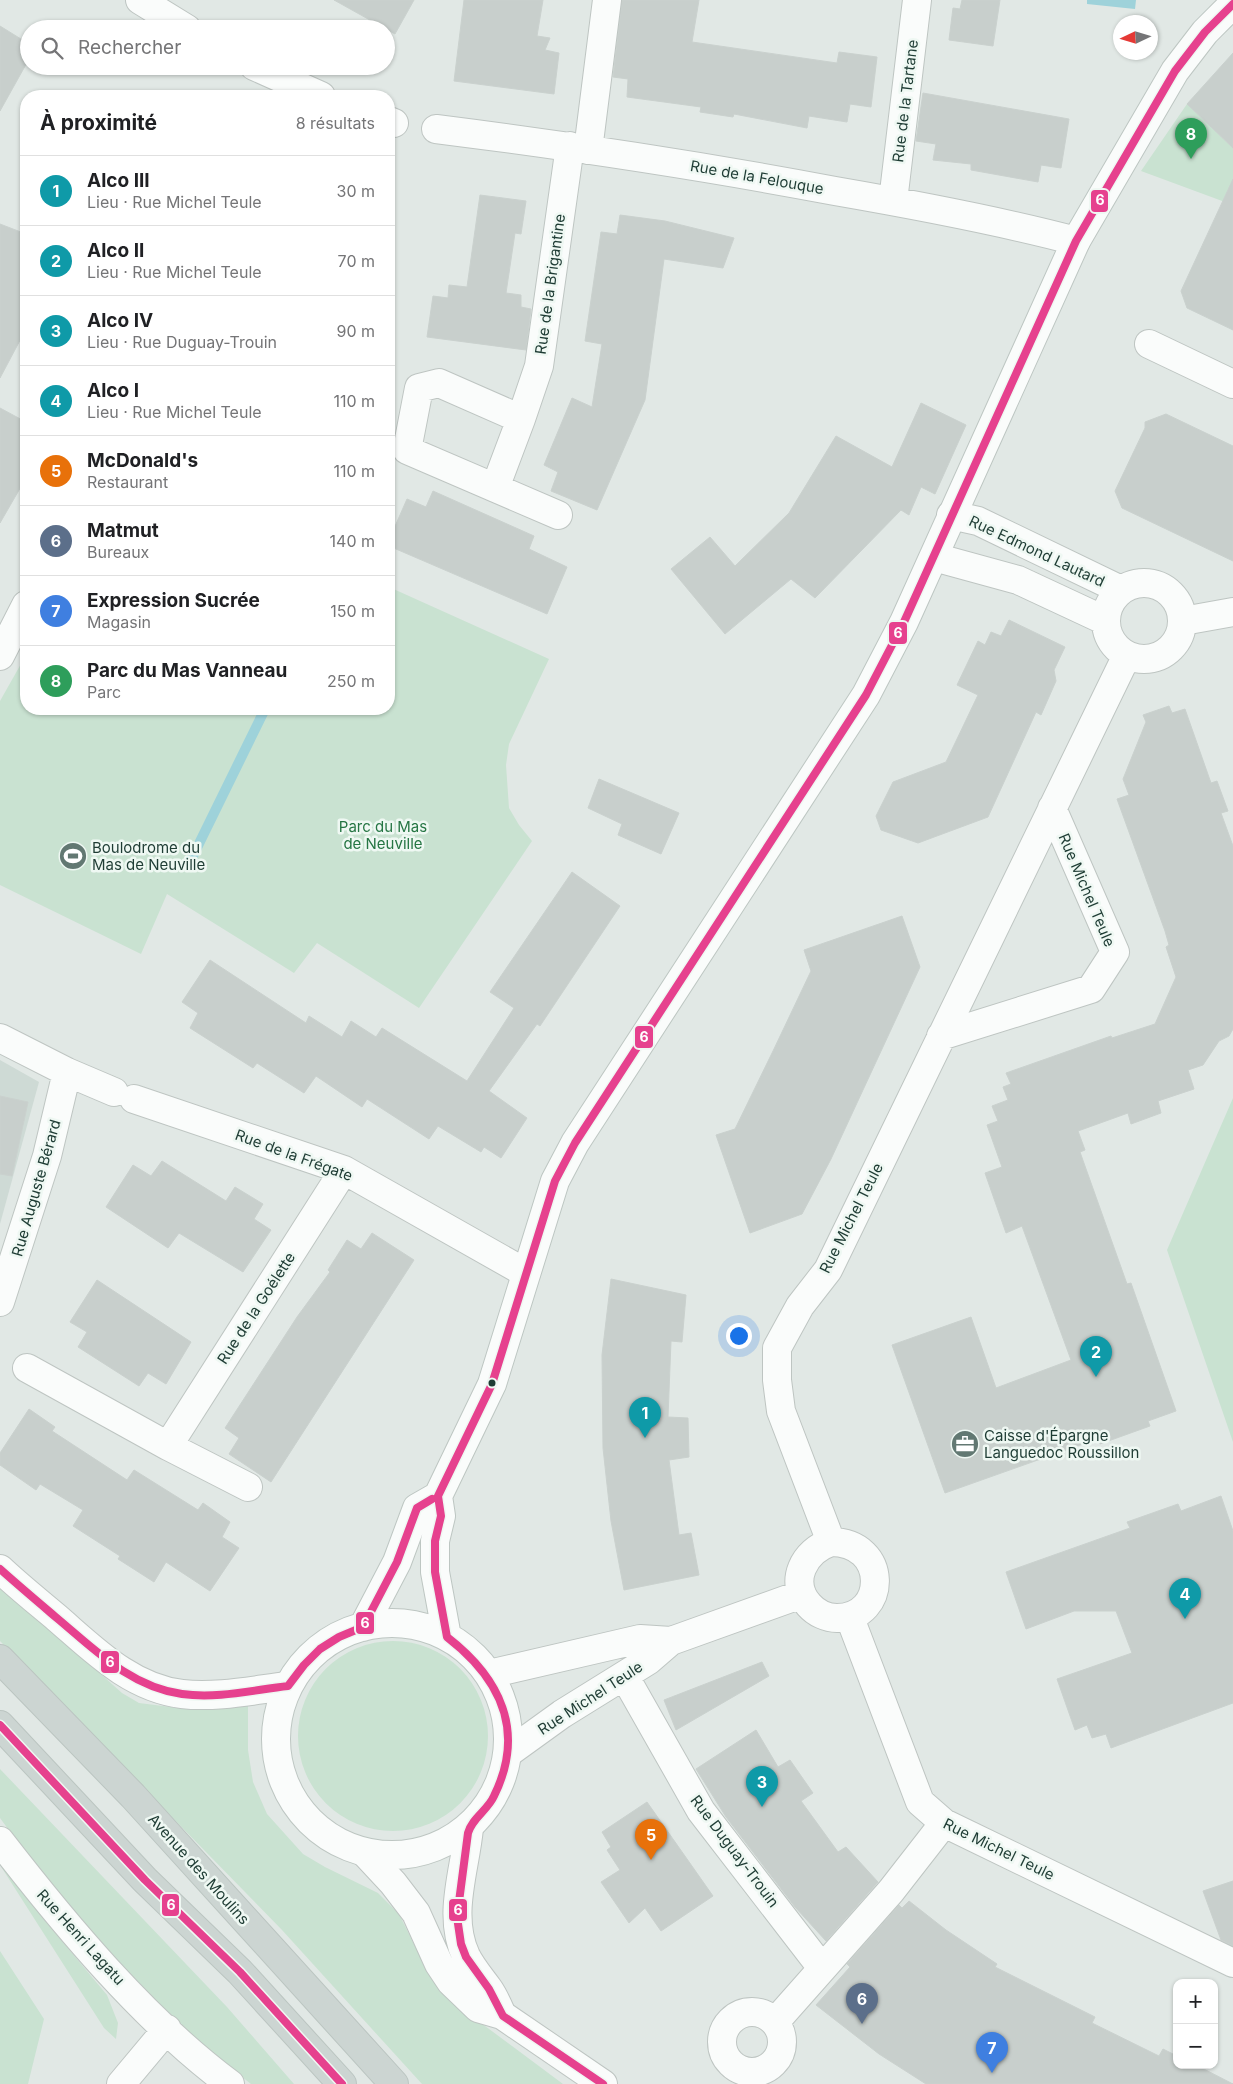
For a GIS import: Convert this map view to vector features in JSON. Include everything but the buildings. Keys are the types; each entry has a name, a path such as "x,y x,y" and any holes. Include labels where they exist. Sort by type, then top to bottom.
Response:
{"main road":[{"name":"Avenue des Moulins","path":"0,1659 132,1796 394,2084"},
{"path":"0,1725 145,1880 240,1972 342,2084"}],"street":[{"path":"140,0 172,20"},
{"path":"579,148 607,0"},
{"name":"Rue de la Tartane","path":"892,201 917,0"},
{"path":"448,1637 435,1572 435,1541 441,1516 438,1496 492,1384 555,1181 574,1143 866,695 904,622 934,557 951,514 972,475 1076,241 1175,71 1204,32 1233,4"},
{"path":"274,75 308,90"},
{"name":"Rue de la Felouque","path":"436,129 579,148 770,179 892,201 1076,241"},
{"name":"Rue de la Brigantine","path":"494,488 539,366 579,148"},
{"path":"1150,344 1233,384"},
{"path":"521,419 439,383 418,388 407,450 558,515"},
{"name":"Rue Edmond Lautard","path":"951,514 978,521 1121,590"},
{"path":"934,557 1018,580 1106,621"},
{"path":"1144,583 1167,589 1181,608 1183,621 1178,640 1163,655 1151,659 1139,659 1127,655 1112,641 1106,621 1113,599 1121,590 1132,585 1144,583"},
{"path":"1183,621 1233,612"},
{"path":"0,656 20,617"},
{"name":"Rue Michel Teule","path":"831,1542 781,1412 777,1380 778,1348 800,1306 828,1270 1127,655"},
{"name":"Rue Michel Teule","path":"941,1036 1091,989 1114,952 1052,808"},
{"path":"0,1038 67,1072"},
{"name":"Rue de la Frégate","path":"67,1072 124,1095 344,1170 526,1273"},
{"name":"Rue Auguste Bérard","path":"0,1302 47,1156 67,1072"},
{"name":"Rue de la Goélette","path":"168,1446 344,1170"},
{"path":"27,1368 168,1446 248,1487"},
{"path":"363,1627 397,1562 417,1508 438,1496"},
{"path":"831,1542 843,1542 855,1546 865,1553 875,1574 872,1597 865,1606 850,1618 832,1618 820,1613 810,1606 802,1594 800,1583 804,1562 820,1546 831,1542"},
{"path":"0,1568 126,1675 151,1686 182,1694 230,1693 288,1686"},
{"name":"Rue Michel Teule","path":"489,1674 640,1639 670,1641 802,1594"},
{"name":"Rue Michel Teule","path":"850,1618 920,1802 944,1823 1233,1964"},
{"path":"385,1623 408,1624 426,1627 448,1637 463,1647 489,1674 506,1712 509,1733 508,1753 503,1777 493,1798 469,1828 432,1850 399,1856 366,1854 341,1845 319,1831 300,1812 286,1789 278,1764 276,1738 279,1712 288,1686 301,1666 319,1648 340,1635 363,1627 385,1623"},
{"name":"Rue Michel Teule","path":"508,1753 562,1714 650,1660 670,1641"},
{"name":"Rue Duguay-Trouin","path":"625,1677 701,1811 822,1968"},
{"path":"775,2022 891,1890 944,1823"},
{"path":"469,1828 466,1859 457,1897 457,1931 475,1972 489,1989 502,2015"},
{"name":"Rue Henri Lagatu","path":"0,1841 108,1970 205,2066 230,2084"},
{"path":"366,1854 393,1883 416,1913 439,1964 451,1982 478,2008 502,2015 603,2084"},
{"path":"122,2084 167,2029"}],"shaded area":[{"path":"0,1060 39,1082 0,1224"}],"green space":[{"path":"1187,104 1233,148 1233,205 1141,171"},
{"path":"395,442 397,454 395,459"},
{"name":"Parc du Mas de Neuville","path":"395,590 549,659 509,744 506,765 509,808 519,825 532,841 419,1008 317,943 294,973 167,894 141,954 0,885 0,701 20,666 20,715 395,715"},
{"path":"1233,1098 1233,1442 1167,1250"},
{"path":"0,1584 122,1693 139,1703 179,1708 216,1709 248,1703 248,1750 253,1782 267,1814 303,1854 378,1893 399,1914 426,1968 481,2023 563,2084 422,2084 282,1930 0,1641"},
{"path":"393,1641 412,1643 429,1648 446,1657 460,1669 472,1683 481,1700 486,1717 488,1736 486,1755 481,1772 472,1789 460,1803 446,1815 429,1824 412,1829 393,1831 374,1829 357,1824 340,1815 326,1803 314,1789 305,1772 300,1755 298,1736 300,1717 305,1700 314,1683 326,1669 340,1657 357,1648 374,1643"},
{"path":"0,1769 227,2007 294,2084 251,2084 208,2050 132,1979 35,1866 0,1818"},
{"path":"0,1859 46,1922 107,1995 118,2023 116,2039 104,2028 0,1865"},
{"path":"0,1951 44,2019 28,2084 0,2084"}],"water":[{"path":"1087,0 1136,0 1135,9 1087,4"}],"waterway":[{"path":"189,864 262,715"}],"transit line":[{"name":"6","path":"603,2084 503,2016 489,1989 466,1957 461,1944 457,1917 468,1833 473,1823 494,1796 503,1772 508,1750 507,1728 494,1688 466,1653 447,1637 435,1572 435,1541 441,1516 438,1496 492,1384 555,1181 575,1143 866,695 904,622 1076,241 1175,71 1205,32 1233,4"},
{"name":"6","path":"0,1569 100,1655 146,1684 164,1690 195,1695 222,1695 288,1686 304,1665 320,1649 339,1637 363,1627 397,1562 417,1508 432,1499"},
{"name":"6","path":"0,1725 145,1880 240,1972 342,2084"}],"place":[{"name":"Parc du Mas Vanneau","path":"1191,159"},
{"name":"Boulodrome du Mas de Neuville","path":"73,856"},
{"name":"Alco II","path":"1096,1377"},
{"name":"Alco III","path":"645,1438"},
{"name":"Caisse d'Épargne Languedoc Roussillon","path":"965,1444"},
{"name":"Alco I","path":"1185,1619"},
{"name":"Alco IV","path":"762,1807"},
{"name":"McDonald's","path":"651,1860"},
{"name":"Matmut","path":"862,2024"},
{"name":"Expression Sucrée","path":"992,2073"}]}
